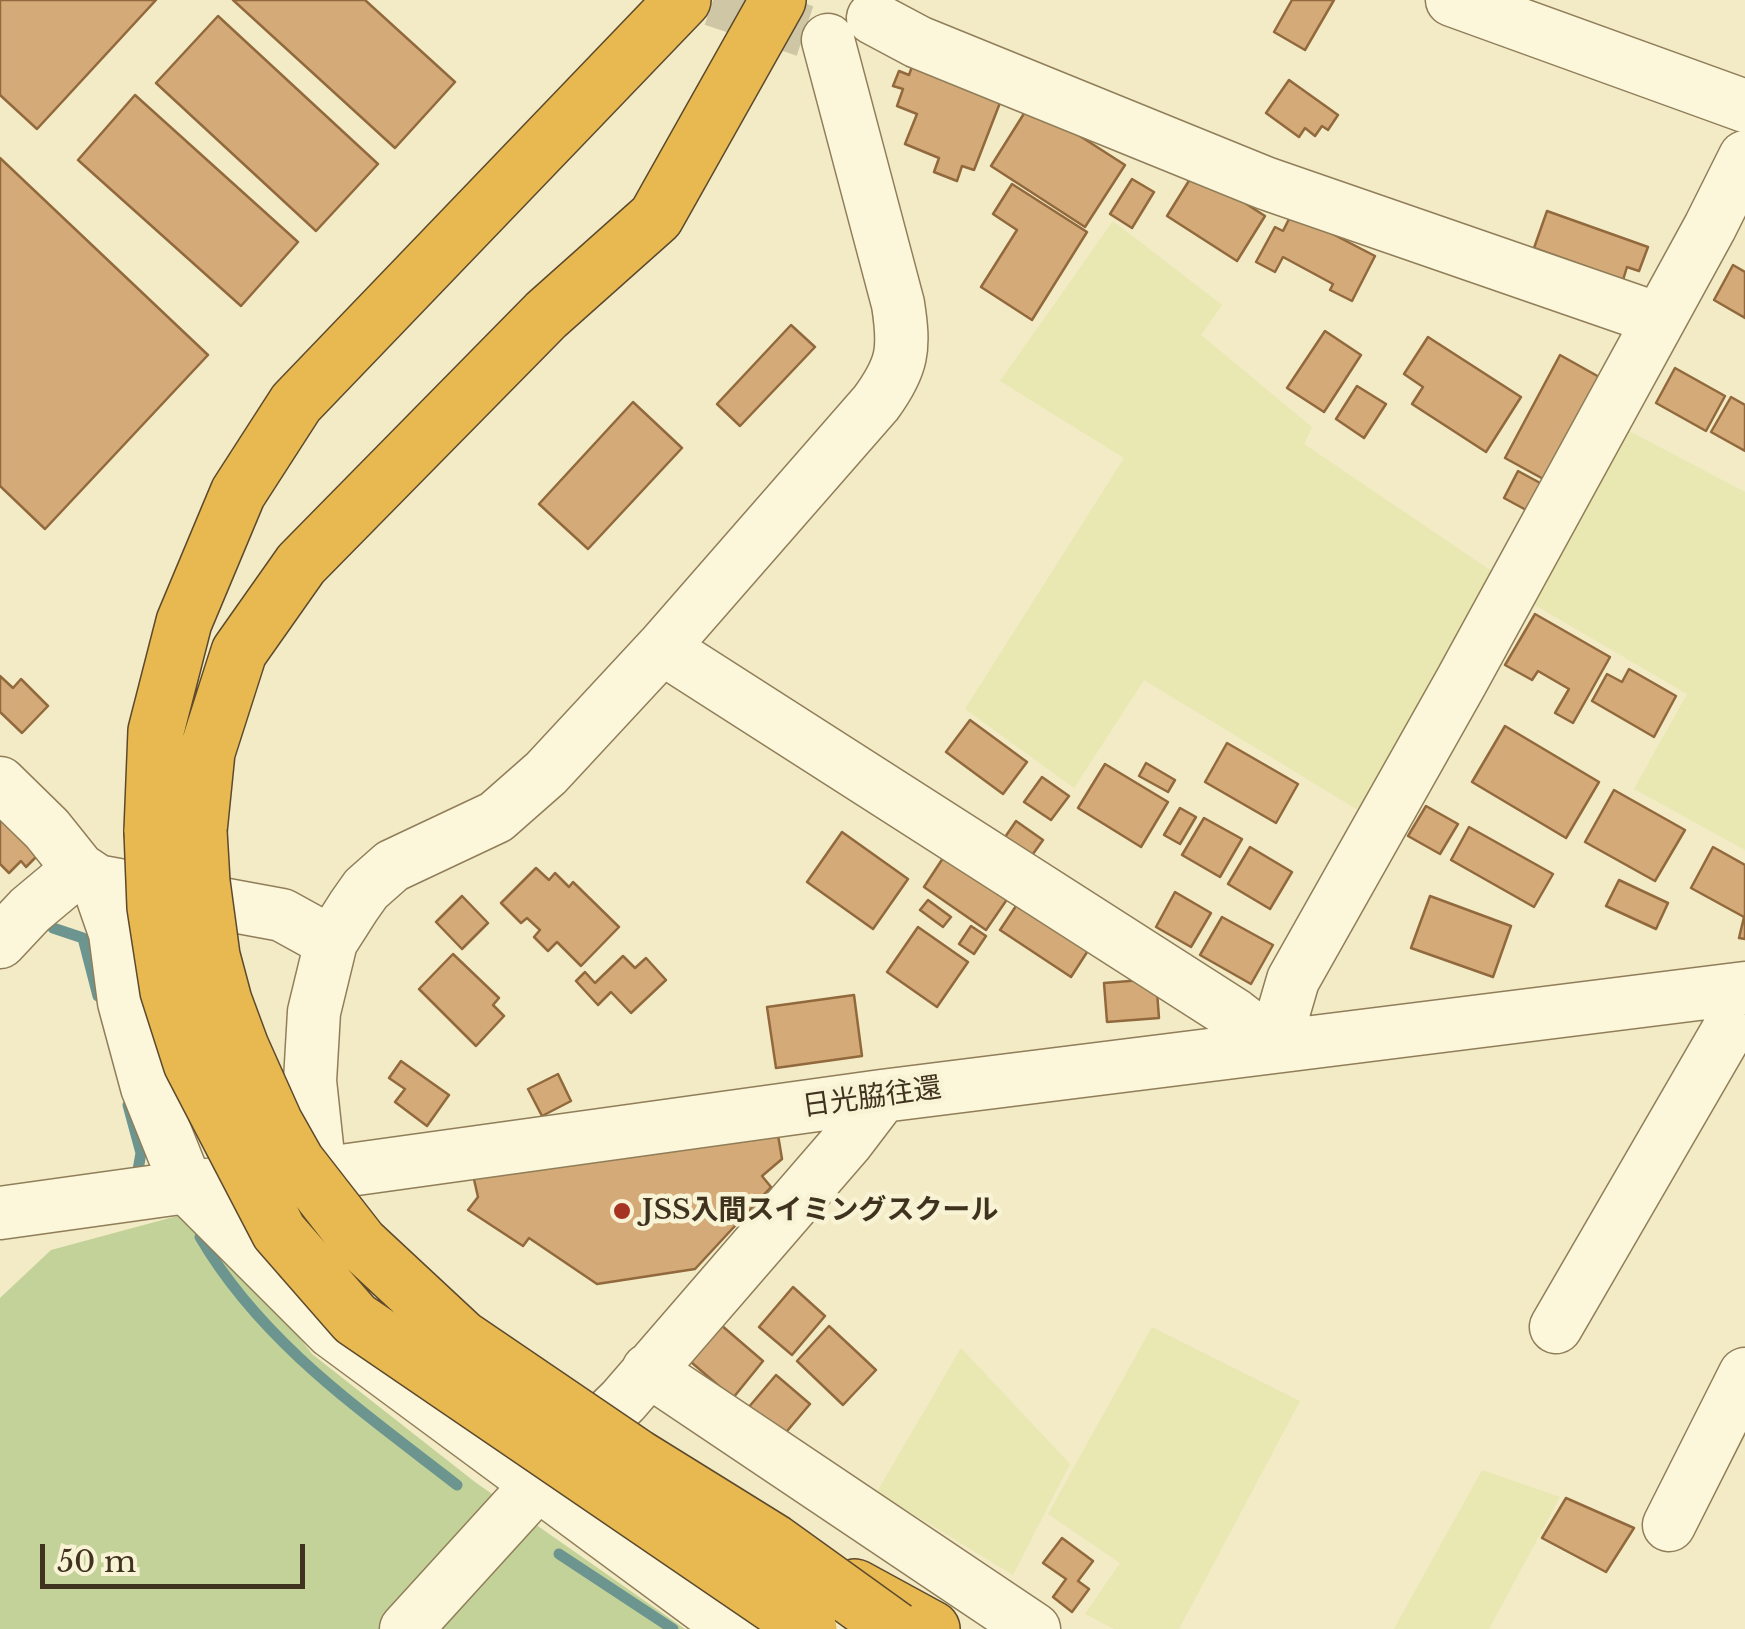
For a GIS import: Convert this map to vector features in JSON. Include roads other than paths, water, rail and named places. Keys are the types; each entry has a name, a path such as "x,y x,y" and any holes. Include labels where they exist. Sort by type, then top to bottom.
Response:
{"highway":[{"path":"176,831 156,731 184,622 238,493 296,403 683,0"},
{"path":"808,1629 751,1586 355,1319 279,1232 190,1063 168,991 155,907 176,831 240,652 301,564 546,315 656,217 835,18"},
{"path":"751,1586 798,1629"},
{"path":"751,1586 895,1629"},
{"path":"751,1586 932,1629"}],"street":[{"path":"1452,0 1745,106"},
{"path":"320,1174 310,1082 314,1012 331,942 366,890 392,866 496,817 546,772 662,648 876,403 899,364 903,337 898,304 835,18 918,42 1265,183 1658,318"},
{"path":"662,648 1235,1015 1274,1046 1293,980 1461,682 1658,318 1727,238 1745,157"},
{"path":"0,783 88,875 114,933 124,1002 147,1086 186,1187 332,1332 538,1484 751,1586"},
{"path":"15,926 88,875 282,915 331,942"},
{"name":"日光脇往還","path":"0,1213 186,1187 320,1174 882,1096 1745,988"},
{"path":"1556,1327 1745,1001"},
{"path":"406,1629 538,1484 624,1401 882,1096"},
{"path":"648,1370 981,1615 1034,1629"},
{"path":"1668,1525 1745,1374"}],"waterway":[{"path":"53,928 83,938 98,996"},
{"path":"128,1105 141,1153 138,1170"},
{"path":"200,1237 225,1275 284,1343 350,1402 457,1485"},
{"path":"559,1554 673,1629"}],"tunnel":[{"path":"713,0 805,31"}],"place":[{"name":"JSS入間スイミングスクール","path":"622,1211"}]}
